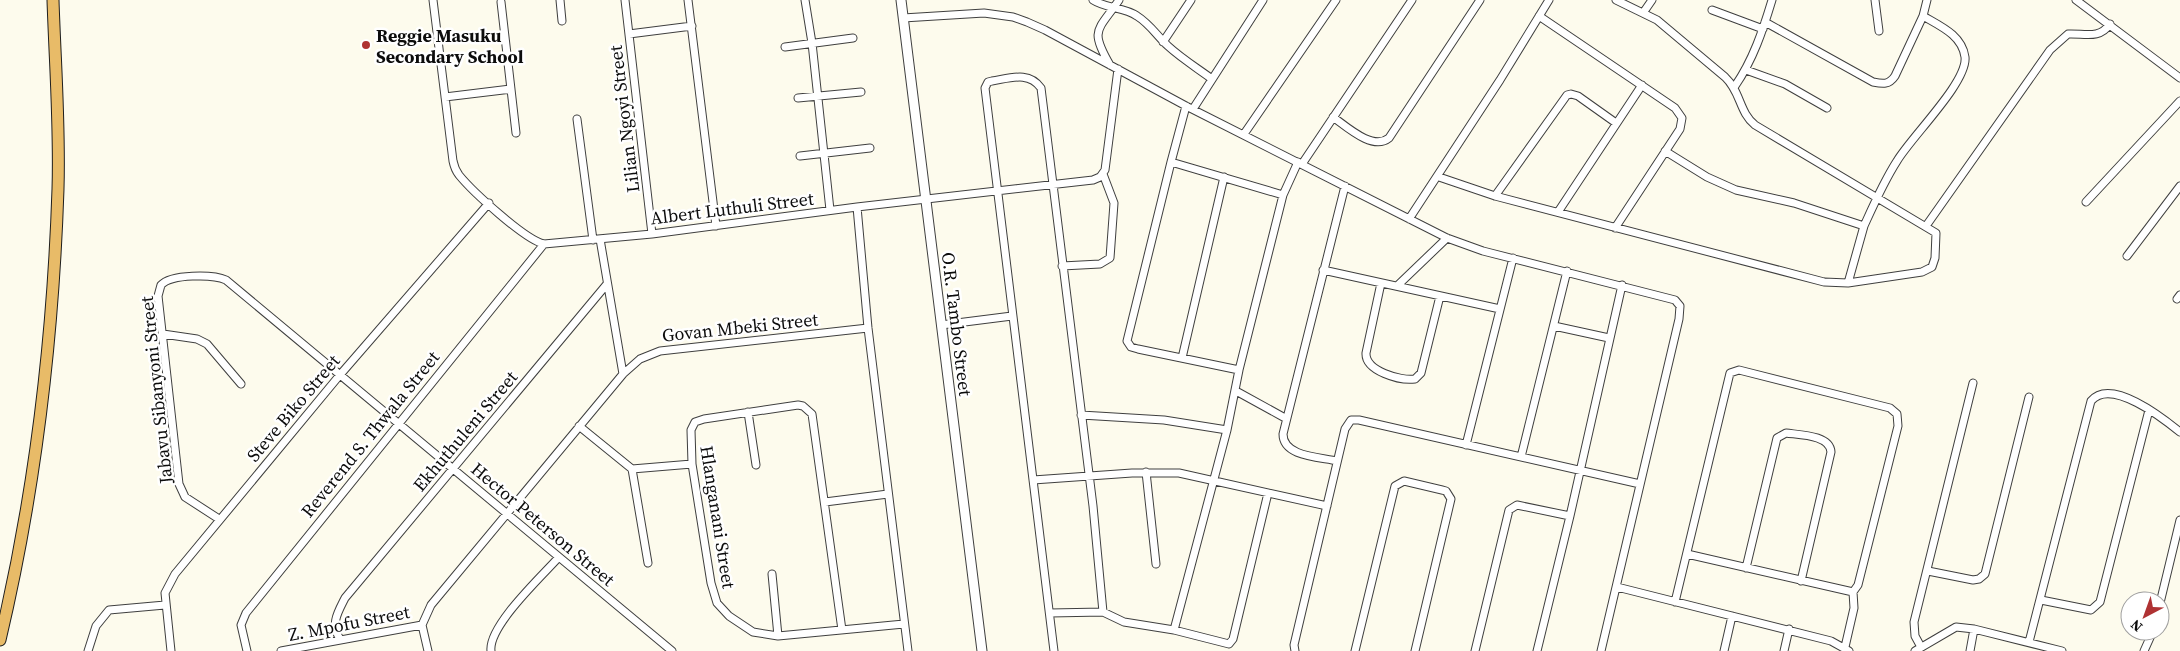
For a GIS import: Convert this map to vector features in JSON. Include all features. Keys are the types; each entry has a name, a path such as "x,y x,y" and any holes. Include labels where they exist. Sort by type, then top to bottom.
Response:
{"highway":[{"path":"0,640 35,455 53,286 58,188 58,114 53,0"}],"street":[{"path":"433,0 455,167 460,177 489,203 531,239 544,244"},
{"path":"560,0 562,21"},
{"name":"Lilian Ngoyi Street","path":"625,0 652,234"},
{"path":"688,0 716,226"},
{"path":"805,0 812,43 830,210"},
{"name":"O.R. Tambo Street","path":"901,0 982,651"},
{"path":"1093,0 1104,6 1138,16 1154,30 1163,42 1212,79"},
{"path":"1110,65 1098,45 1097,37 1099,28 1119,0"},
{"path":"1163,42 1191,0"},
{"path":"1240,370 1134,348 1127,341 1171,162 1190,107 1212,79 1263,0"},
{"path":"1244,134 1336,0"},
{"path":"1174,630 1228,430 1240,370 1283,195 1300,163 1333,118 1412,0"},
{"path":"1333,118 1372,142 1382,142 1389,138 1480,0"},
{"path":"1409,219 1438,177 1549,0"},
{"path":"1438,177 1495,196 1824,282 1848,283 1922,272 1930,269 1935,262 1936,233 1750,121 1745,114 1735,86 1667,28 1643,13 1616,0"},
{"path":"1643,13 1652,0"},
{"path":"1735,86 1746,70 1772,0"},
{"path":"1875,0 1879,31"},
{"path":"1712,10 1764,25 1873,82 1884,84 1892,81 1895,76 1923,16 1927,0"},
{"path":"2076,0 2180,78"},
{"path":"501,2 516,133"},
{"path":"903,18 984,13 1013,17 1045,30 1190,107 1447,238 1467,246 1671,298 1678,303 1680,310 1601,651"},
{"path":"1540,16 1675,108 1682,118 1680,129 1615,228"},
{"path":"1848,283 1864,226 1895,163 1954,87 1965,64 1963,49 1959,41 1943,27 1923,16"},
{"path":"1926,226 2050,50 2068,34 2098,34 2110,24"},
{"path":"629,34 692,26"},
{"path":"785,47 853,38"},
{"path":"1062,266 1100,264 1110,258 1114,203 1103,174 1107,163 1118,69"},
{"path":"1746,70 1778,81 1827,108"},
{"path":"1054,651 997,192 986,85 992,81 1026,77 1032,78 1041,88 1089,476 1103,612"},
{"path":"1558,212 1642,86"},
{"path":"445,97 510,89"},
{"path":"798,98 861,92"},
{"path":"1495,196 1568,94 1578,96 1616,123"},
{"path":"2086,202 2180,101"},
{"path":"576,119 596,240 607,284 623,374"},
{"path":"800,156 870,148"},
{"path":"1665,151 1707,177 1736,190 1794,204 1864,226"},
{"path":"1171,162 1283,195"},
{"name":"Albert Luthuli Street","path":"544,244 652,234 856,206 1052,186 1094,180 1103,174"},
{"path":"1182,358 1224,177"},
{"path":"1337,461 1290,449 1283,438 1285,418 1344,186"},
{"path":"2127,256 2180,186"},
{"name":"Steve Biko Street","path":"171,651 165,594 175,574 339,376 489,203"},
{"path":"856,206 868,328 908,651"},
{"path":"1396,286 1447,238"},
{"name":"Reverend S. Thwala Street","path":"247,651 242,632 243,617 544,244"},
{"path":"1466,445 1513,258"},
{"path":"1323,270 1500,309"},
{"path":"1521,457 1567,271"},
{"name":"Jabavu Sibanyoni Street","path":"219,519 185,497 180,489 158,290 168,279 217,276 226,280 301,344"},
{"path":"1381,283 1366,360 1375,370 1403,378 1415,379 1421,373 1440,296"},
{"name":"Ekhuthuleni Street","path":"340,639 335,627 335,619 346,598 607,284"},
{"path":"1537,651 1581,471 1622,285"},
{"path":"941,325 1012,316"},
{"path":"1554,326 1609,338"},
{"name":"Govan Mbeki Street","path":"422,625 431,605 623,374 640,358 654,352 868,328"},
{"path":"163,334 198,339 207,344 241,384"},
{"name":"Hector Peterson Street","path":"301,344 508,513 672,651"},
{"path":"1617,587 1675,602 1732,616 1789,629 1831,641 1847,649 1854,608 1852,592 1858,585 1863,566 1898,426 1897,414 1890,408 1739,370 1733,371 1729,376 1675,602"},
{"path":"1973,383 1914,622 1918,649 1952,629 1962,627 2062,651"},
{"path":"1236,391 1285,418"},
{"path":"2029,642 2092,401 2101,395 2115,395 2134,401 2180,432"},
{"path":"1928,571 1973,580 1979,579 1985,574 2029,397"},
{"name":"Hlanganani Street","path":"842,630 826,502 814,422 810,410 798,405 695,422 691,430 692,464 711,583 717,603 729,616 744,628 760,634 778,636 842,630 904,624"},
{"path":"2041,600 2086,610 2094,608 2100,602 2149,410"},
{"path":"748,412 756,465"},
{"path":"1081,415 1164,420 1228,430"},
{"path":"1295,651 1294,645 1337,461 1345,429 1349,422 1355,420 1640,484"},
{"path":"579,426 632,469 648,563"},
{"path":"1746,568 1777,438 1786,433 1825,440 1830,445 1831,452 1801,581"},
{"path":"632,469 692,464"},
{"path":"1033,480 1146,472 1179,473 1327,506"},
{"path":"1146,472 1156,564"},
{"path":"1355,651 1396,486 1404,480 1442,490 1449,494 1451,499 1416,651"},
{"path":"1050,613 1103,612 1124,622 1174,630 1229,644 1232,642 1268,492"},
{"path":"826,502 888,494"},
{"path":"1475,651 1509,510 1517,505 1570,516"},
{"path":"2163,591 2180,520"},
{"path":"1687,554 1852,592"},
{"path":"490,651 490,642 494,633 510,611 560,557"},
{"path":"772,574 778,636"},
{"path":"88,651 96,626 109,610 165,605"},
{"path":"1724,651 1732,616"},
{"path":"422,625 428,651"},
{"name":"Z. Mpofu Street","path":"281,651 422,625"},
{"path":"1784,651 1789,629"},
{"path":"1970,651 1974,629"}],"place":[{"name":"Reggie Masuku Secondary School","path":"366,45"}]}
